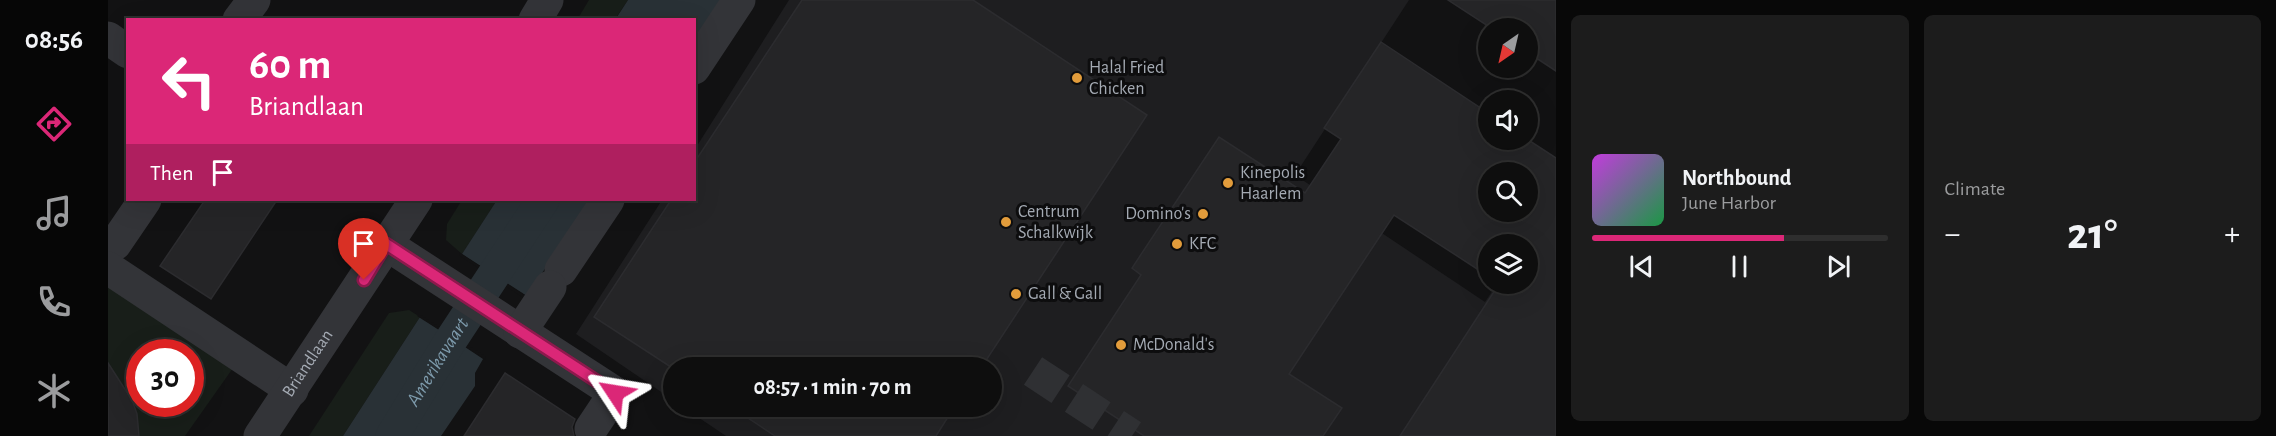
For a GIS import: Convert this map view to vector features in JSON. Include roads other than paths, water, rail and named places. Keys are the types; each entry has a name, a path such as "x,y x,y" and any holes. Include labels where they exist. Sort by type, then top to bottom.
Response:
{"street":[{"path":"240,18 254,0"},
{"path":"536,18 547,0"},
{"path":"696,65 740,0"},
{"path":"108,38 126,51"},
{"path":"144,201 111,256 292,390"},
{"name":"Briandlaan","path":"260,436 415,201"},
{"path":"516,329 555,278 607,201"},
{"path":"386,244 615,393 591,429"}],"water":[{"path":"628,0 722,0 696,40 696,18 616,18"},
{"path":"496,201 589,201 527,296 462,254"},
{"path":"420,317 483,359 475,373 475,386 441,436 343,436"}],"waterway":[{"name":"Amerikavaart","path":"392,436 449,343 542,201"}],"tunnel":[{"path":"1033,371 1132,436"}],"place":[{"name":"Halal Fried Chicken","path":"1077,78"},
{"name":"Kinepolis Haarlem","path":"1228,183"},
{"name":"Domino's","path":"1203,214"},
{"name":"Centrum Schalkwijk","path":"1006,222"},
{"name":"KFC","path":"1177,244"},
{"name":"Gall & Gall","path":"1016,294"},
{"name":"McDonald's","path":"1121,345"}]}
